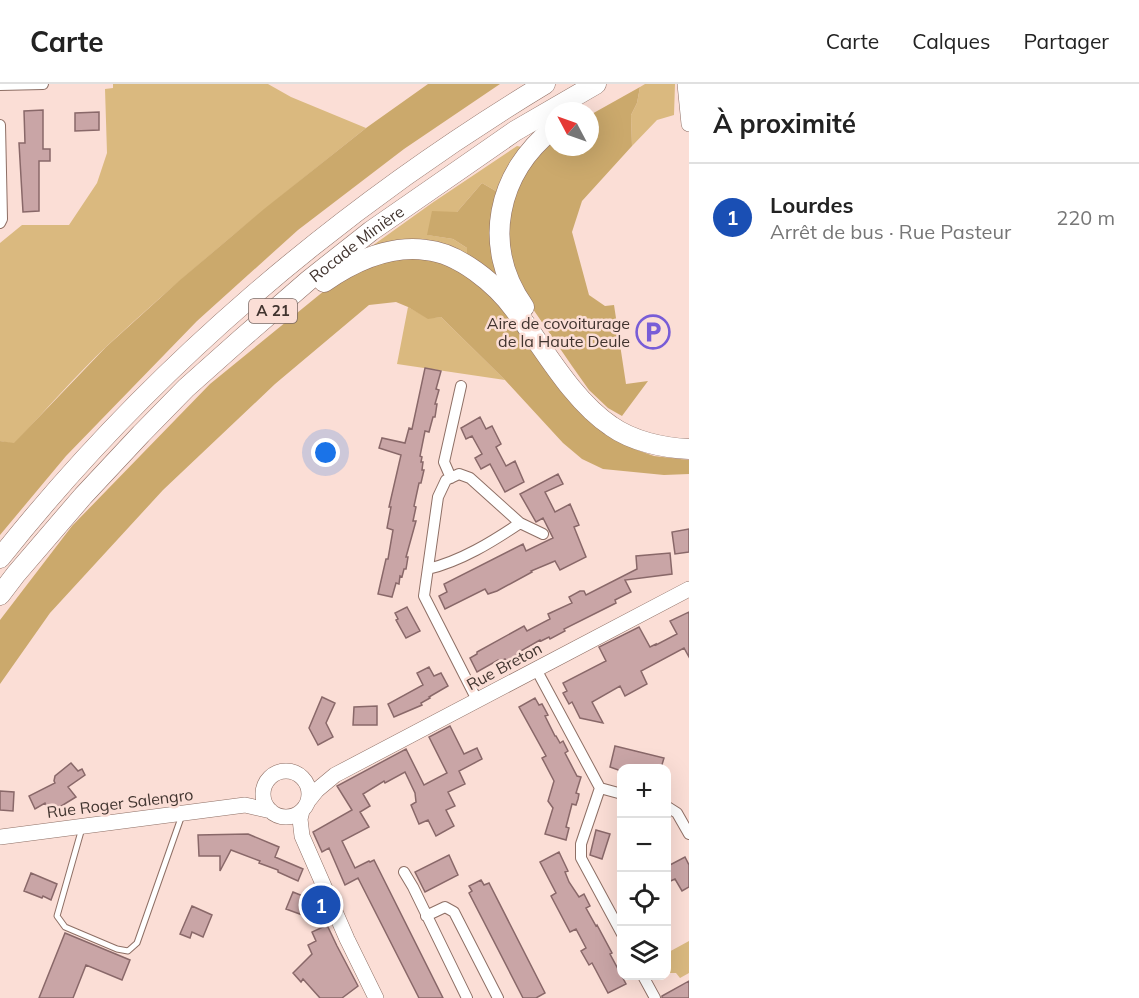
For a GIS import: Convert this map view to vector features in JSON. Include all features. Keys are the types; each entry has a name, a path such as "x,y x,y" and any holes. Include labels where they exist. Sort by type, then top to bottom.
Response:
{"highway":[{"name":"Rocade Minière","path":"0,558 62,485 124,418 194,349 265,285 389,187 489,118 545,84"},
{"name":"Rocade Minière","path":"0,596 16,574 141,434 186,388 240,339 371,231 515,131 596,84"},
{"path":"587,102 611,84"},
{"path":"545,137 518,167 502,206 501,253 508,278 518,298 572,374 603,410 633,428 671,436 689,435"},
{"path":"240,339 281,314 334,275 364,260 388,252 427,249 458,261 479,274 501,294 514,308 573,390 584,403 612,427 644,441 689,449"}],"main road":[{"path":"685,84 689,124"},
{"name":"Rue Breton","path":"305,806 317,790 335,775 689,589"},
{"path":"245,805 257,796 274,775 290,771 303,778 309,792 300,819 302,836 347,939 376,998"},
{"name":"Rue Breton","path":"297,774 335,775"},
{"path":"264,788 263,796 266,804 302,836"},
{"name":"Rue Roger Salengro","path":"0,837 245,805 277,814"},
{"path":"277,814 289,817 305,806"}],"street":[{"path":"0,85 43,84"},
{"path":"0,125 2,219 0,223"},
{"path":"451,478 444,462 461,387"},
{"path":"477,700 424,596 438,497 446,480 459,474 470,478 520,523 543,534"},
{"path":"428,569 447,564 520,523"},
{"path":"536,669 600,788 617,793"},
{"path":"600,788 581,844 581,858 617,926"},
{"path":"671,809 677,813 689,834"},
{"path":"404,872 467,998"},
{"path":"426,916 445,907 454,912 498,998"},
{"path":"646,980 655,998"}],"lane":[{"path":"83,826 57,916 65,927 117,949 128,951 137,943 183,813"}],"shaded area":[{"path":"113,84 268,84 291,97 366,128 235,234 139,316 84,369 14,444 0,441 0,243 22,225 69,225 97,183 107,153 105,89 113,88"},
{"path":"428,84 500,84 404,149 298,230 197,321 66,456 0,535 0,441 14,443 106,347 180,280 264,209 366,128"},
{"path":"645,84 675,84 674,115 657,120 632,146 631,115 637,103 640,87"},
{"path":"640,87 637,103 631,115 632,146 582,201 572,232 589,295 605,306 614,305 626,384 648,381 622,416 608,408 589,390 524,296 512,276 503,228 524,173 545,149 545,156 599,156 599,110"},
{"path":"517,146 527,148 501,194 482,183 457,212 428,235 453,239 467,248 467,260 365,251 432,203"},
{"path":"482,183 501,194 504,278 497,284 467,260 467,248 453,239 427,235 432,211 457,212"},
{"path":"432,255 475,279 514,318 595,425 613,439 637,450 654,456 689,460 689,474 664,475 603,469 582,459 563,443 505,380 441,317 428,319 396,302 369,305 275,384 163,490 50,613 0,684 0,620 72,526 210,384 335,282 387,257"},
{"path":"408,307 428,318 441,317 505,380 397,364"},
{"path":"689,941 689,973 680,978 676,973 671,973 671,951"}],"building":[{"path":"43,110 43,149 50,149 50,161 39,161 39,211 23,212 19,143 25,143 24,111"},
{"path":"99,112 99,130 75,131 75,113"},
{"path":"425,368 441,371 436,389 439,390 435,404 437,404 429,432 425,431 420,456 423,462 422,470 424,470 414,506 416,507 413,521 416,521 406,557 408,557 406,569 402,577 400,576 399,584 396,583 392,597 378,594 393,530 387,528 391,507 389,507 401,455 379,448 382,438 405,443 409,428 412,429"},
{"path":"480,417 486,429 492,426 501,444 496,447 506,466 515,461 524,482 505,492 490,464 481,469 475,458 482,454 472,436 466,439 461,428"},
{"path":"558,474 563,484 545,492 555,512 570,504 579,525 574,527 586,557 560,570 555,561 531,571 497,591 488,594 485,589 445,609 439,596 447,592 444,584 523,544 526,551 553,538 543,518 536,522 520,494"},
{"path":"689,529 689,552 675,554 672,532"},
{"path":"670,553 672,574 625,580 631,592 615,600 616,603 564,629 565,631 550,639 549,637 540,640 507,661 505,659 499,662 498,660 477,672 470,658 477,652 524,626 527,631 550,619 548,614 572,603 569,597 580,591 584,591 586,595 637,569 636,556"},
{"path":"407,607 420,631 406,638 396,620 398,619 395,613"},
{"path":"689,612 689,657 684,648 641,671 647,684 625,696 620,686 592,702 603,723 580,718 572,702 569,704 563,693 567,691 563,683 606,661 599,647 639,627 650,647 656,645 677,634 670,621"},
{"path":"429,667 434,676 441,673 448,686 429,697 421,703 422,705 394,717 388,704 423,685 417,673"},
{"path":"322,697 335,703 326,723 333,737 318,745 309,728"},
{"path":"535,698 539,705 542,704 555,736 560,743 563,741 568,751 565,753 577,776 581,777 576,793 579,794 578,799 576,805 572,804 566,827 569,828 566,840 545,834 553,808 548,801 554,781 542,758 546,756 519,707"},
{"path":"377,706 377,725 353,725 354,707"},
{"path":"450,726 464,754 477,748 482,759 459,771 465,784 448,792 455,806 446,810 454,826 436,836 428,820 419,824 411,805 416,802 415,793 405,772 363,794 370,806 360,812 369,827 342,841 355,868 374,860 443,998 419,998 358,878 345,885 329,848 322,852 313,832 352,810 337,786 406,749 424,785 447,773 429,737"},
{"path":"615,746 664,758 662,764 617,764 617,770 610,767"},
{"path":"71,763 78,771 82,769 85,775 68,787 76,797 50,813 45,803 35,809 29,796 55,783 55,776"},
{"path":"0,791 14,792 13,811 0,810"},
{"path":"596,830 610,834 602,859 590,855"},
{"path":"248,834 279,847 275,857 303,869 298,881 259,863 260,861 231,850 220,871 220,856 199,856 198,835"},
{"path":"559,852 568,871 565,872 569,882 579,897 584,894 590,906 586,908 612,953 610,954 617,967 617,980 624,980 626,984 608,993 592,963 589,965 581,951 586,948 576,929 570,932 551,896 556,893 540,862"},
{"path":"449,855 458,875 425,892 415,872"},
{"path":"685,857 689,865 689,887 682,891 675,879 671,881 671,864"},
{"path":"31,873 57,884 51,900 24,891"},
{"path":"481,880 484,885 489,883 545,993 536,998 523,998 469,893 472,891 469,886"},
{"path":"293,892 315,901 308,917 286,909"},
{"path":"192,906 212,915 203,937 192,932 190,938 180,934"},
{"path":"327,925 358,986 342,998 320,998 303,979 301,982 293,973 312,954 308,945 316,941 312,932"},
{"path":"65,933 130,960 122,980 86,965 73,998 39,998"},
{"path":"689,981 689,998 662,998 662,996"}],"place":[{"name":"Aire de covoiturage de la Haute Deule","path":"653,332"},
{"name":"Lourdes","path":"321,905"}]}
